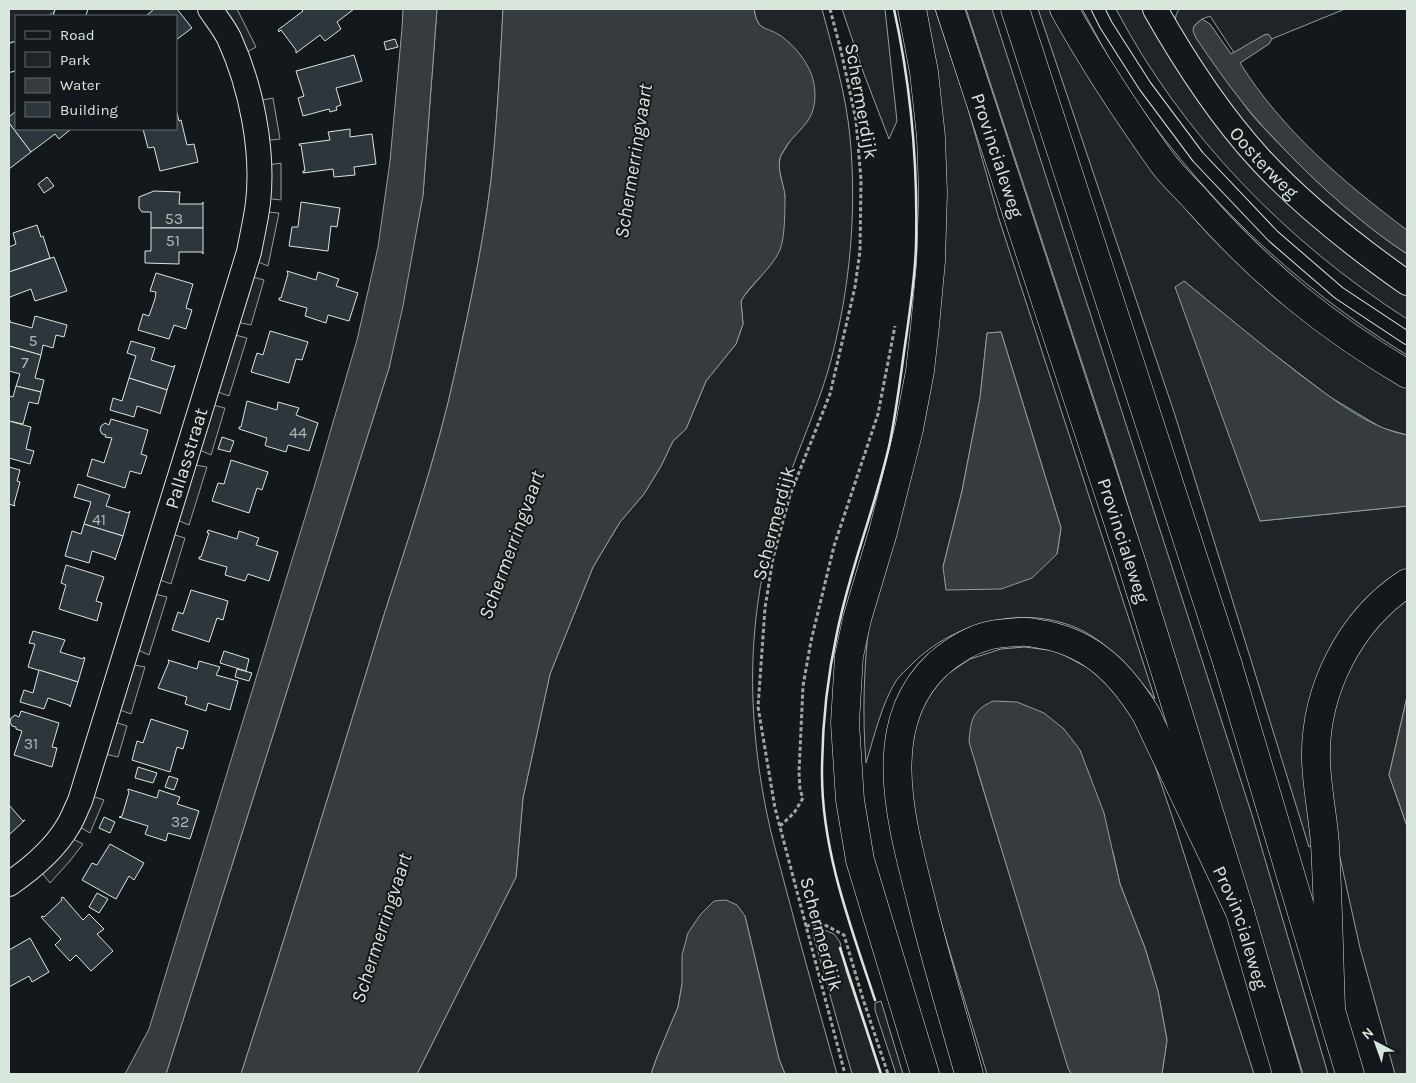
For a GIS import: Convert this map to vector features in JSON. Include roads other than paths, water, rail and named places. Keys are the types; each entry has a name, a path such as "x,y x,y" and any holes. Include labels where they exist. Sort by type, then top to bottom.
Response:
{"main road":[{"path":"912,9 924,72 931,137 931,261 926,326 910,429 883,532 857,619 849,656 845,723 850,800 860,860 925,1074"},
{"name":"Provincialeweg","path":"950,9 1128,551 1240,912 1287,1074"},
{"path":"1015,9 1228,665 1350,1074"},
{"path":"1064,9 1114,90 1163,163 1233,242 1288,292 1379,357 1407,374"},
{"path":"1331,1008 1325,842 1316,760 1318,727 1327,688 1337,664 1354,634 1379,605 1407,583"},
{"path":"969,1074 926,923 905,837 897,753 903,723 913,695 930,672 953,651 986,636 1026,631 1061,638 1087,650 1115,671 1137,698 1146,714 1240,912"}],"street":[{"name":"Pallasstraat","path":"9,884 25,874 50,850 68,826 80,800 249,252 258,201 259,162 256,126 247,92 228,37 210,9"},
{"name":"Oosterweg","path":"1155,9 1205,90 1260,159 1344,236 1407,283"}],"lane":[{"path":"1098,9 1106,25 1145,86 1198,157 1280,242 1339,293 1407,338"}],"water":[{"path":"403,9 437,9 423,195 403,306 389,368 166,1074 125,1074 149,1029 313,491 357,340 378,247 390,161"},
{"name":"Schermerringvaart","path":"503,9 754,9 760,25 781,36 800,54 811,73 815,87 815,102 811,116 787,145 780,158 780,173 785,196 782,245 772,264 741,301 743,324 736,344 706,381 686,429 673,441 644,494 620,522 593,567 550,674 523,798 516,877 417,1074 241,1074 420,502 448,403 473,292 491,180"},
{"path":"1202,19 1210,24 1231,54 1268,34 1272,39 1269,44 1240,63 1275,111 1316,154 1360,194 1407,230 1407,254 1359,219 1329,193 1253,115 1196,38 1193,31 1194,26"},
{"path":"1184,281 1283,362 1336,401 1378,426 1407,435 1407,506 1260,521 1175,287"},
{"path":"1001,332 1061,528 1057,554 1032,578 1001,589 946,590 943,567 962,491 980,398 987,333"},
{"path":"1407,697 1407,826 1389,775"},
{"path":"993,701 1017,702 1044,713 1064,729 1080,750 1104,813 1120,884 1145,948 1158,991 1167,1040 1162,1074 1071,1074 1068,1068 969,742 974,717 981,708"},
{"path":"726,900 737,905 745,916 779,1059 785,1074 651,1074 678,1007 682,984 682,955 688,933 700,915 714,901"}]}
